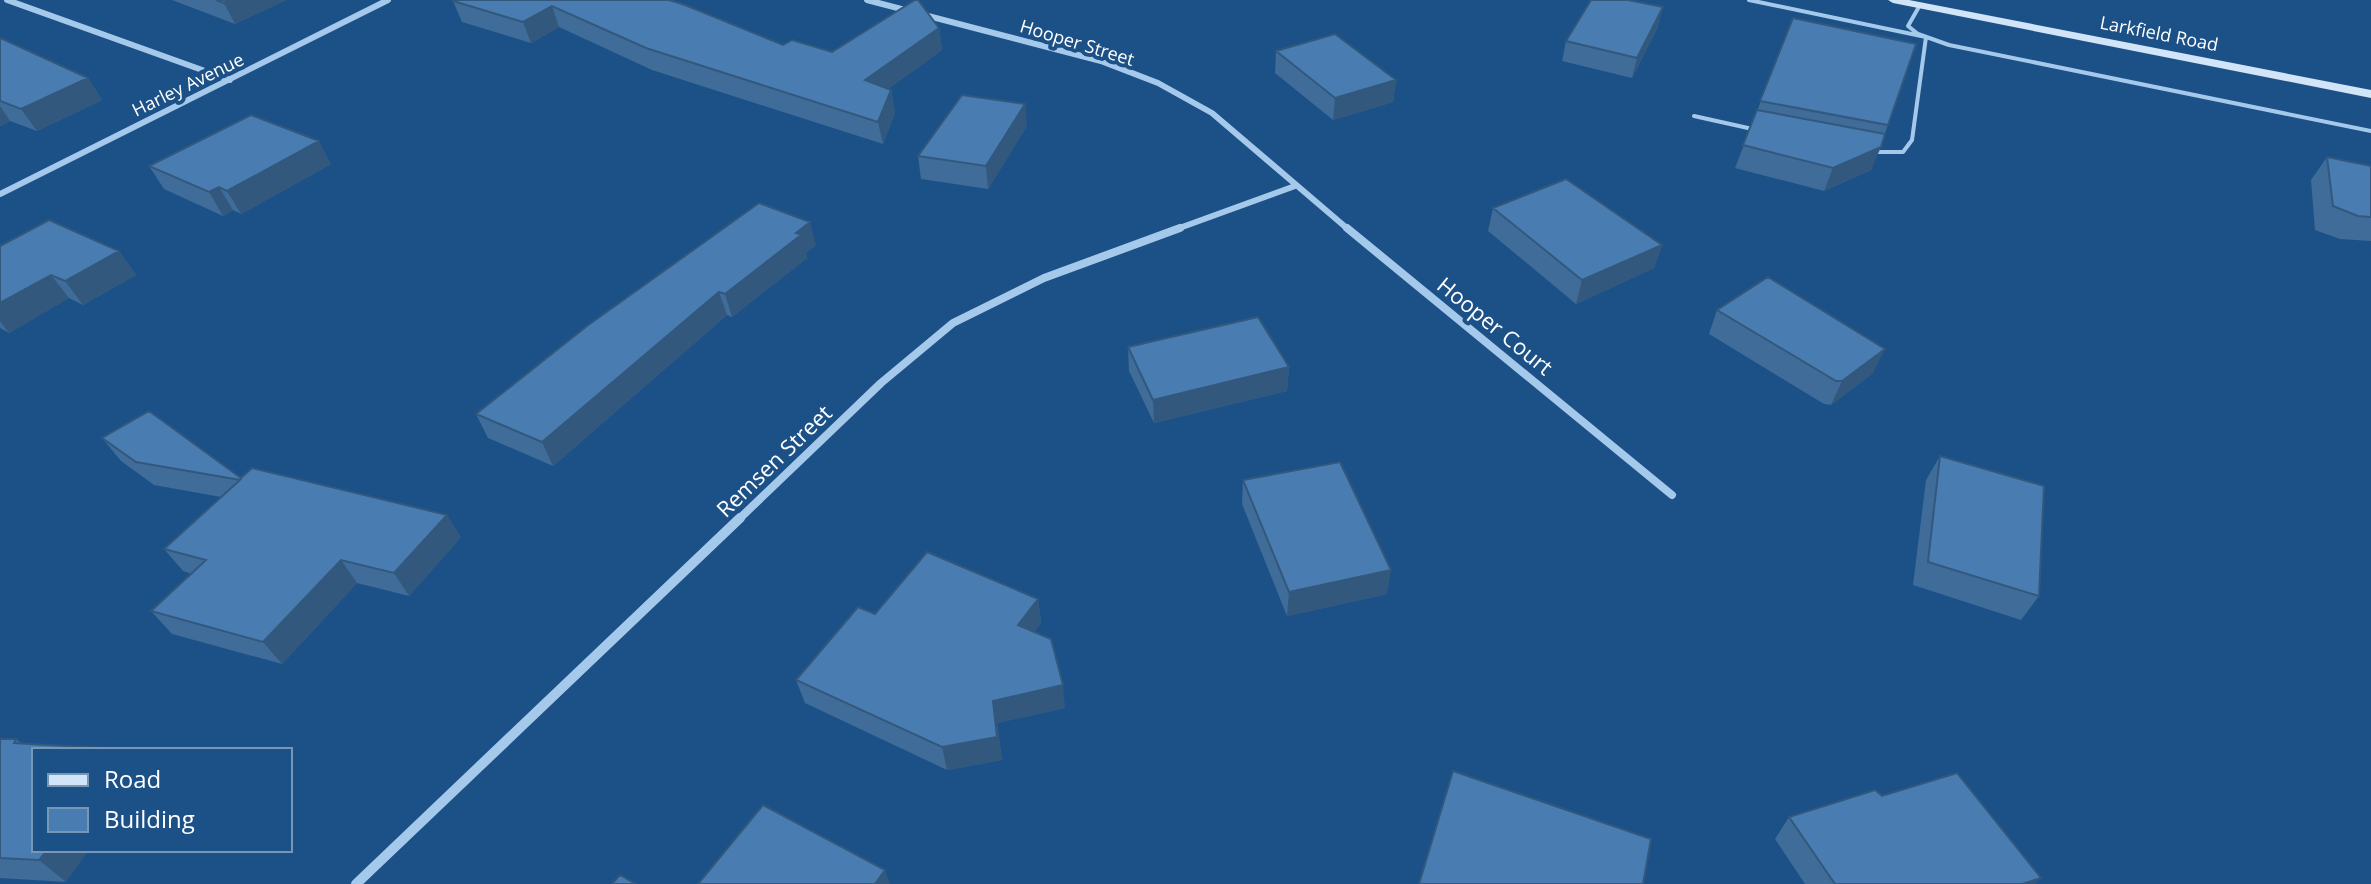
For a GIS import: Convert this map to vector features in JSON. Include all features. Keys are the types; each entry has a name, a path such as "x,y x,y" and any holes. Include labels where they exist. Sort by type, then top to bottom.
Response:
{"main road":[{"name":"Larkfield Road","path":"1893,0 2371,94"}],"street":[{"path":"7,0 230,80"},
{"name":"Harley Avenue","path":"0,194 388,0"},
{"name":"Hooper Street","path":"867,0 1101,61 1158,83 1212,113 1295,186"},
{"name":"Hooper Court","path":"1295,186 1672,495"},
{"name":"Remsen Street","path":"356,884 881,383 953,323 1044,278 1295,186"}],"lane":[{"path":"1749,0 1926,37 1949,45 2371,131"},
{"path":"1920,5 1908,26 1926,37"},
{"path":"1867,152 1903,152 1912,140 1926,37"},
{"path":"1694,116 1771,133"}],"building":[{"path":"454,0 669,0 783,45 792,40 832,52 915,0 939,28 865,80 891,90 878,122 646,48 552,6 523,22"},
{"path":"1591,0 1628,0 1663,7 1637,58 1566,41"},
{"path":"1793,18 1916,44 1888,125 1760,101"},
{"path":"1335,34 1396,80 1335,98 1276,51"},
{"path":"0,38 88,78 21,109 0,101"},
{"path":"962,95 1025,104 986,166 918,156"},
{"path":"1757,110 1885,134 1881,147 1833,168 1743,145"},
{"path":"251,115 319,141 227,191 219,187 209,192 149,166"},
{"path":"2327,157 2371,166 2371,217 2358,216 2333,206"},
{"path":"1566,179 1662,245 1582,280 1493,208"},
{"path":"759,203 810,222 796,233 801,235 725,294 719,292 542,442 476,414 587,326"},
{"path":"49,220 119,251 65,281 51,275 0,303 0,246"},
{"path":"1768,277 1885,349 1842,381 1836,381 1717,310"},
{"path":"1258,317 1289,367 1153,400 1128,347"},
{"path":"149,411 241,478 252,468 447,515 394,573 341,560 263,642 151,611 206,560 164,549 240,480 136,462 102,438"},
{"path":"1940,456 2044,486 2039,596 1928,562"},
{"path":"1340,462 1391,570 1289,592 1243,480"},
{"path":"927,552 1038,599 1018,625 1051,639 1063,685 993,701 997,737 942,747 796,680 858,607 875,614"},
{"path":"0,739 16,739 14,743 102,748 32,748 32,852 45,852 39,860 0,858"},
{"path":"1453,771 1651,839 1643,884 1419,884"},
{"path":"1957,773 2041,878 2022,884 1835,884 1789,817 1875,790 1882,796"},
{"path":"763,805 885,870 875,884 698,884"},
{"path":"620,875 636,884 612,884"}]}
